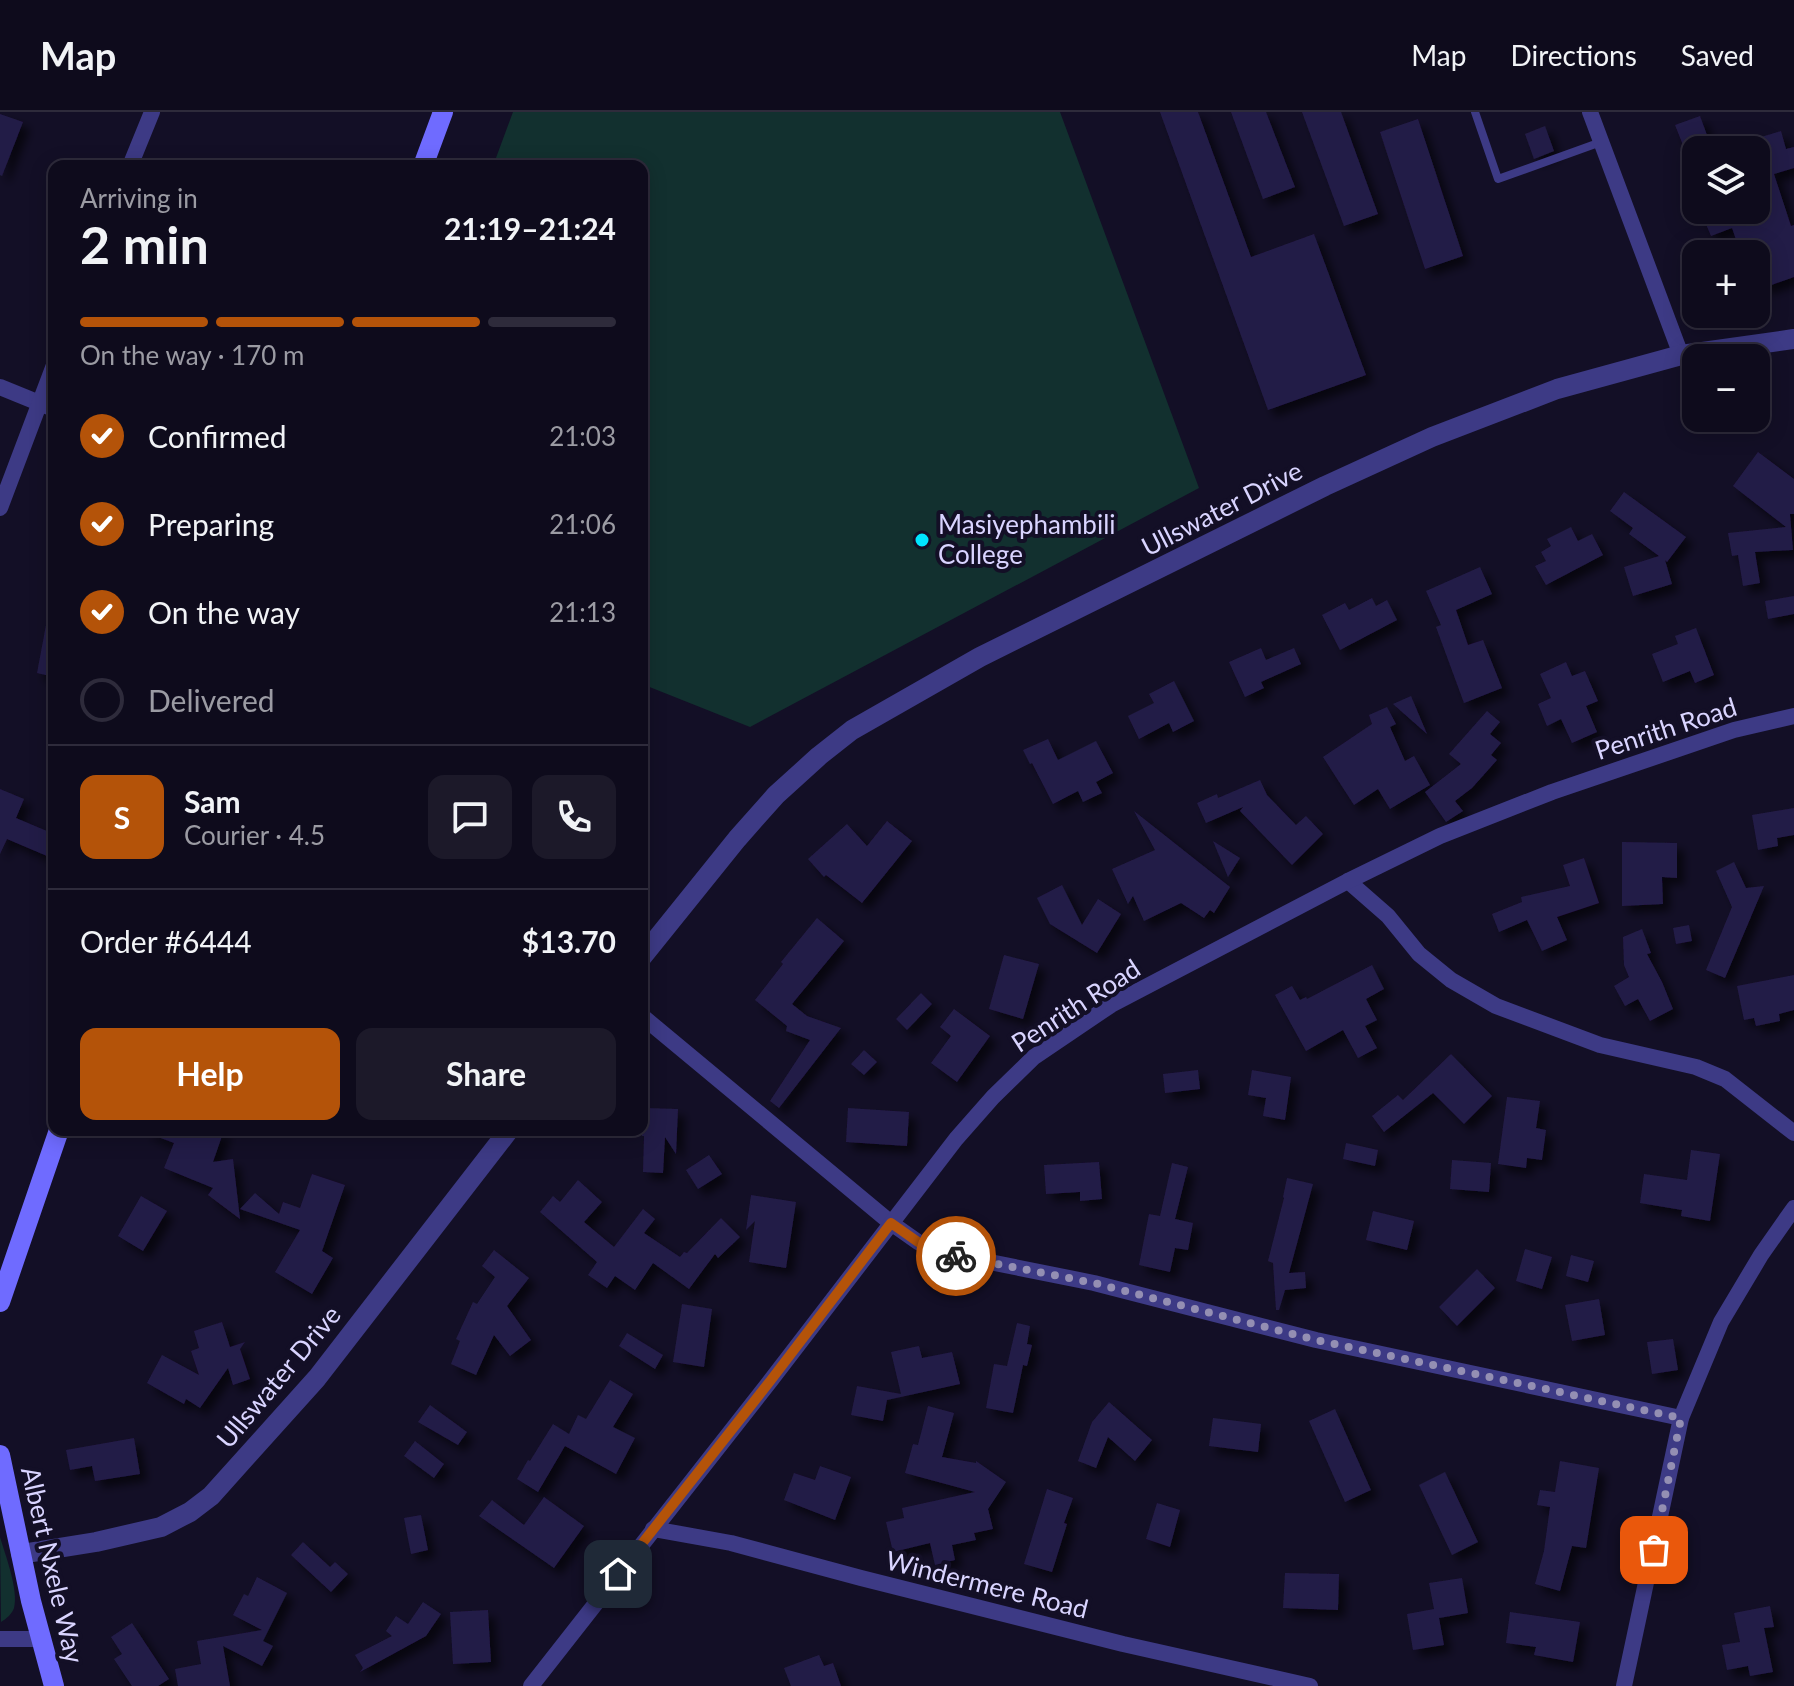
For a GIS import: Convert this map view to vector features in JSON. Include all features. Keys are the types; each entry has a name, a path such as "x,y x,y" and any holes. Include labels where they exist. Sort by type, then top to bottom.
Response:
{"main road":[{"path":"425,160 443,112"},
{"path":"0,1302 57,1136"},
{"name":"Albert Nxele Way","path":"0,1455 54,1686"}],"street":[{"path":"132,160 152,112"},
{"path":"1590,112 1681,355"},
{"name":"Ullswater Drive","path":"648,950 737,839 776,795 819,756 852,730 980,657 1325,486 1432,437 1557,389 1681,355 1794,339"},
{"path":"0,387 47,406 0,508"},
{"name":"Penrith Road","path":"531,1686 956,1139 1034,1057 1111,1005 1440,836 1552,792 1734,730 1794,716"},
{"path":"1348,881 1388,916 1419,954 1451,980 1496,1006 1600,1045 1696,1067 1725,1079 1794,1133"},
{"path":"648,1021 891,1223 918,1242 945,1253 1094,1283 1316,1340 1681,1418"},
{"name":"Ullswater Drive","path":"21,1554 96,1542 161,1527 190,1512 211,1496 317,1378 504,1136"},
{"path":"1624,1686 1681,1418 1721,1322 1761,1255 1794,1208"},
{"name":"Windermere Road","path":"653,1529 731,1543 1107,1640 1310,1686"},
{"path":"0,1639 41,1639"}],"lane":[{"path":"1475,112 1498,179 1602,142"}],"green space":[{"path":"513,112 1060,112 1199,488 750,727 648,686 648,160 495,160"},
{"path":"0,1537 15,1592 14,1608 1,1622"}],"building":[{"path":"1160,112 1198,112 1251,257 1314,234 1366,375 1268,410"},
{"path":"1231,112 1266,112 1295,187 1263,199"},
{"path":"1302,112 1341,112 1378,214 1344,226"},
{"path":"0,114 23,122 2,176 0,175"},
{"path":"1700,116 1707,135 1682,136 1682,142 1675,125"},
{"path":"1418,119 1463,256 1425,269 1380,132"},
{"path":"1545,126 1554,151 1534,159 1525,134"},
{"path":"1781,131 1786,149 1794,147 1794,168 1774,174 1791,226 1794,225 1794,277 1770,286 1770,240 1736,240 1732,228 1711,236 1706,224 1770,224 1770,136 1765,136"},
{"path":"1758,452 1794,479 1794,514 1790,514 1793,550 1755,552 1760,583 1743,586 1738,555 1732,556 1728,533 1786,527 1733,486"},
{"path":"1624,492 1686,537 1667,562 1665,560 1672,584 1633,596 1624,567 1659,556 1629,534 1633,528 1610,511"},
{"path":"1571,527 1578,541 1592,534 1603,555 1546,585 1535,566 1546,561 1541,552 1551,546 1547,539"},
{"path":"1480,567 1492,594 1456,610 1468,645 1483,640 1502,688 1464,703 1436,627 1441,625 1426,591"},
{"path":"1794,596 1794,614 1768,619 1765,601"},
{"path":"1372,598 1376,606 1387,600 1397,620 1340,650 1322,615 1345,603 1349,610"},
{"path":"46,625 48,625 48,676 37,673"},
{"path":"1696,628 1714,675 1695,683 1690,671 1663,682 1652,654 1678,644 1675,636"},
{"path":"1261,648 1266,660 1294,648 1301,664 1261,682 1264,688 1245,697 1229,662"},
{"path":"1566,662 1572,676 1585,671 1598,701 1586,706 1597,732 1572,743 1561,719 1547,726 1538,704 1551,698 1540,674"},
{"path":"1174,681 1194,721 1173,732 1169,723 1139,739 1128,716 1154,703 1149,694"},
{"path":"1411,696 1427,734 1393,704"},
{"path":"1387,707 1396,724 1390,727 1405,761 1414,756 1430,785 1390,809 1378,789 1354,805 1323,757 1372,724 1369,715"},
{"path":"1487,711 1500,722 1490,734 1501,743 1491,755 1497,760 1472,788 1455,801 1463,811 1446,822 1425,792 1461,764 1449,754"},
{"path":"1048,739 1058,760 1096,741 1113,773 1096,782 1102,793 1083,802 1078,791 1053,804 1023,750"},
{"path":"1260,780 1267,795 1296,825 1306,816 1323,834 1292,865 1240,811 1243,807 1206,823 1197,803 1217,794 1218,798"},
{"path":"0,789 24,799 16,818 48,831 48,856 7,839 0,854"},
{"path":"1794,808 1794,835 1777,838 1778,846 1758,850 1752,815"},
{"path":"1134,811 1230,887 1214,913 1210,910 1204,918 1181,903 1144,921 1133,896 1128,904 1112,869 1155,850"},
{"path":"887,821 912,841 862,903 826,875 824,877 808,859 847,824 867,846"},
{"path":"1213,841 1240,858 1228,877"},
{"path":"1622,842 1677,843 1677,878 1662,877 1663,904 1622,906"},
{"path":"1584,858 1599,903 1557,917 1567,940 1542,951 1527,920 1499,932 1492,914 1522,902 1521,897 1570,886 1563,865"},
{"path":"1734,862 1746,888 1764,886 1725,978 1706,970 1732,907 1716,871"},
{"path":"1062,885 1082,925 1098,899 1121,914 1097,953 1050,924 1037,898"},
{"path":"817,918 844,941 792,1004 807,1016 841,1028 779,1108 770,1101 810,1040 786,1031 787,1026 755,1000"},
{"path":"1689,925 1692,941 1676,944 1673,928"},
{"path":"1642,929 1651,953 1647,954 1673,1009 1650,1021 1638,999 1625,1006 1614,986 1629,977 1624,965 1623,937"},
{"path":"1004,955 1039,964 1023,1019 989,1009"},
{"path":"1372,965 1384,989 1366,999 1377,1020 1365,1026 1377,1048 1358,1058 1343,1030 1306,1051 1275,995 1292,986 1300,1000 1307,999"},
{"path":"1794,975 1794,1010 1779,1014 1780,1021 1756,1026 1754,1018 1744,1020 1737,986"},
{"path":"921,993 932,1004 907,1030 896,1019"},
{"path":"954,1009 990,1036 957,1082 931,1063 951,1036 940,1027"},
{"path":"864,1050 877,1062 864,1075 851,1064"},
{"path":"1451,1054 1492,1096 1464,1124 1433,1093 1384,1132 1372,1116 1398,1095 1403,1100"},
{"path":"1198,1070 1200,1089 1165,1093 1163,1074"},
{"path":"1252,1070 1291,1077 1285,1120 1263,1116 1266,1098 1248,1095"},
{"path":"1507,1097 1540,1101 1536,1128 1546,1130 1542,1160 1527,1158 1526,1168 1498,1164"},
{"path":"648,1108 678,1109 676,1154 665,1137 663,1173 643,1172"},
{"path":"848,1108 909,1112 907,1146 846,1142"},
{"path":"156,1136 222,1136 213,1162 233,1159 240,1219 208,1195 213,1188 164,1168 174,1143"},
{"path":"1346,1143 1378,1150 1375,1166 1343,1159"},
{"path":"1691,1150 1720,1154 1710,1221 1681,1216 1682,1210 1640,1203 1644,1174 1687,1180"},
{"path":"709,1155 722,1174 698,1189 686,1170"},
{"path":"1452,1160 1491,1163 1489,1192 1450,1189"},
{"path":"1099,1162 1102,1199 1080,1201 1080,1192 1046,1194 1044,1165"},
{"path":"1172,1163 1188,1167 1175,1219 1193,1223 1188,1250 1175,1248 1170,1272 1139,1265 1149,1214 1160,1216"},
{"path":"312,1174 345,1185 322,1251 333,1258 312,1294 275,1272 300,1230 240,1209 255,1193 279,1214 283,1202 300,1208"},
{"path":"1287,1178 1313,1184 1289,1273 1305,1272 1306,1288 1285,1290 1279,1310 1276,1310 1273,1263 1268,1261"},
{"path":"578,1180 602,1202 584,1222 614,1247 643,1209 655,1219 644,1233 680,1257 721,1218 740,1237 718,1258 715,1254 689,1289 653,1263 635,1290 615,1276 607,1288 588,1275 597,1262 540,1212 553,1196 560,1202"},
{"path":"751,1195 796,1202 786,1268 749,1262 755,1221 746,1230"},
{"path":"141,1196 167,1211 143,1251 118,1236"},
{"path":"1373,1211 1414,1221 1407,1250 1366,1240"},
{"path":"1525,1249 1552,1257 1542,1289 1516,1281"},
{"path":"494,1250 529,1278 507,1306 531,1340 510,1356 494,1335 476,1375 451,1364 460,1341 456,1339 473,1302 477,1304 495,1277 482,1266"},
{"path":"1571,1255 1594,1261 1588,1282 1566,1276"},
{"path":"1477,1269 1495,1288 1457,1326 1439,1307"},
{"path":"1599,1299 1605,1335 1572,1341 1565,1305"},
{"path":"682,1304 712,1309 704,1367 673,1362"},
{"path":"222,1322 230,1347 245,1342 240,1349 250,1379 233,1385 228,1368 200,1408 186,1399 184,1404 147,1383 162,1355 199,1375 191,1351 199,1348 194,1331"},
{"path":"1017,1323 1030,1326 1027,1344 1032,1345 1027,1366 1023,1365 1013,1413 986,1408 994,1364 1007,1366"},
{"path":"627,1333 663,1355 655,1369 619,1346"},
{"path":"1673,1339 1678,1370 1652,1374 1647,1342"},
{"path":"919,1346 922,1358 952,1352 960,1384 887,1400 883,1421 851,1415 857,1386 901,1394 891,1352"},
{"path":"610,1380 633,1394 613,1427 635,1438 616,1474 565,1446 538,1492 517,1479 553,1424 569,1434 578,1415 586,1419"},
{"path":"1109,1402 1152,1440 1135,1461 1108,1437 1096,1468 1078,1461 1092,1422"},
{"path":"430,1405 467,1432 458,1445 418,1422"},
{"path":"928,1406 954,1413 942,1457 976,1461 1006,1482 988,1509 993,1529 974,1533 976,1540 952,1545 955,1560 935,1565 930,1543 893,1552 886,1522 904,1518 902,1508 975,1492 905,1473 913,1444 918,1445"},
{"path":"1335,1409 1371,1490 1345,1502 1309,1421"},
{"path":"1213,1418 1261,1424 1258,1452 1209,1446"},
{"path":"134,1438 140,1474 95,1481 92,1466 70,1470 66,1450"},
{"path":"415,1441 444,1464 434,1478 404,1456"},
{"path":"1560,1461 1599,1468 1586,1548 1572,1546 1560,1591 1535,1584 1544,1551 1550,1507 1537,1505 1540,1490 1555,1492"},
{"path":"820,1466 851,1477 835,1520 784,1500 794,1473 815,1480"},
{"path":"1445,1472 1478,1542 1452,1555 1419,1485"},
{"path":"1047,1489 1073,1498 1052,1572 1024,1564"},
{"path":"544,1497 584,1526 554,1568 479,1516 492,1500 524,1525"},
{"path":"1157,1503 1180,1510 1170,1547 1146,1539"},
{"path":"421,1515 428,1550 411,1554 404,1518"},
{"path":"303,1542 330,1567 335,1562 348,1574 331,1592 291,1555"},
{"path":"1285,1573 1339,1574 1338,1610 1283,1608"},
{"path":"257,1577 287,1593 263,1641 273,1646 262,1666 223,1646 230,1686 178,1686 175,1669 201,1664 197,1641 262,1630 233,1615 244,1594 248,1596"},
{"path":"1462,1578 1468,1613 1439,1618 1444,1645 1413,1650 1407,1614 1434,1609 1429,1583"},
{"path":"423,1602 441,1614 426,1636 360,1672 363,1668 355,1655 392,1636 386,1631 396,1616 408,1624"},
{"path":"1770,1606 1774,1627 1764,1628 1773,1672 1750,1676 1748,1666 1727,1670 1722,1645 1740,1642 1734,1613"},
{"path":"488,1610 491,1662 453,1664 450,1612"},
{"path":"1510,1612 1580,1622 1573,1662 1534,1655 1536,1647 1506,1643"},
{"path":"132,1623 169,1679 158,1686 132,1686 114,1659 122,1654 111,1637"},
{"path":"819,1655 824,1666 833,1663 841,1686 791,1686 784,1668"}],"way so far":[{"path":"956,1256 1094,1283 1316,1340 1681,1418 1654,1550"}],"place":[{"name":"Masiyephambili College","path":"922,540"}],"route":[{"path":"618,1574 891,1223 918,1242 956,1256"}]}
